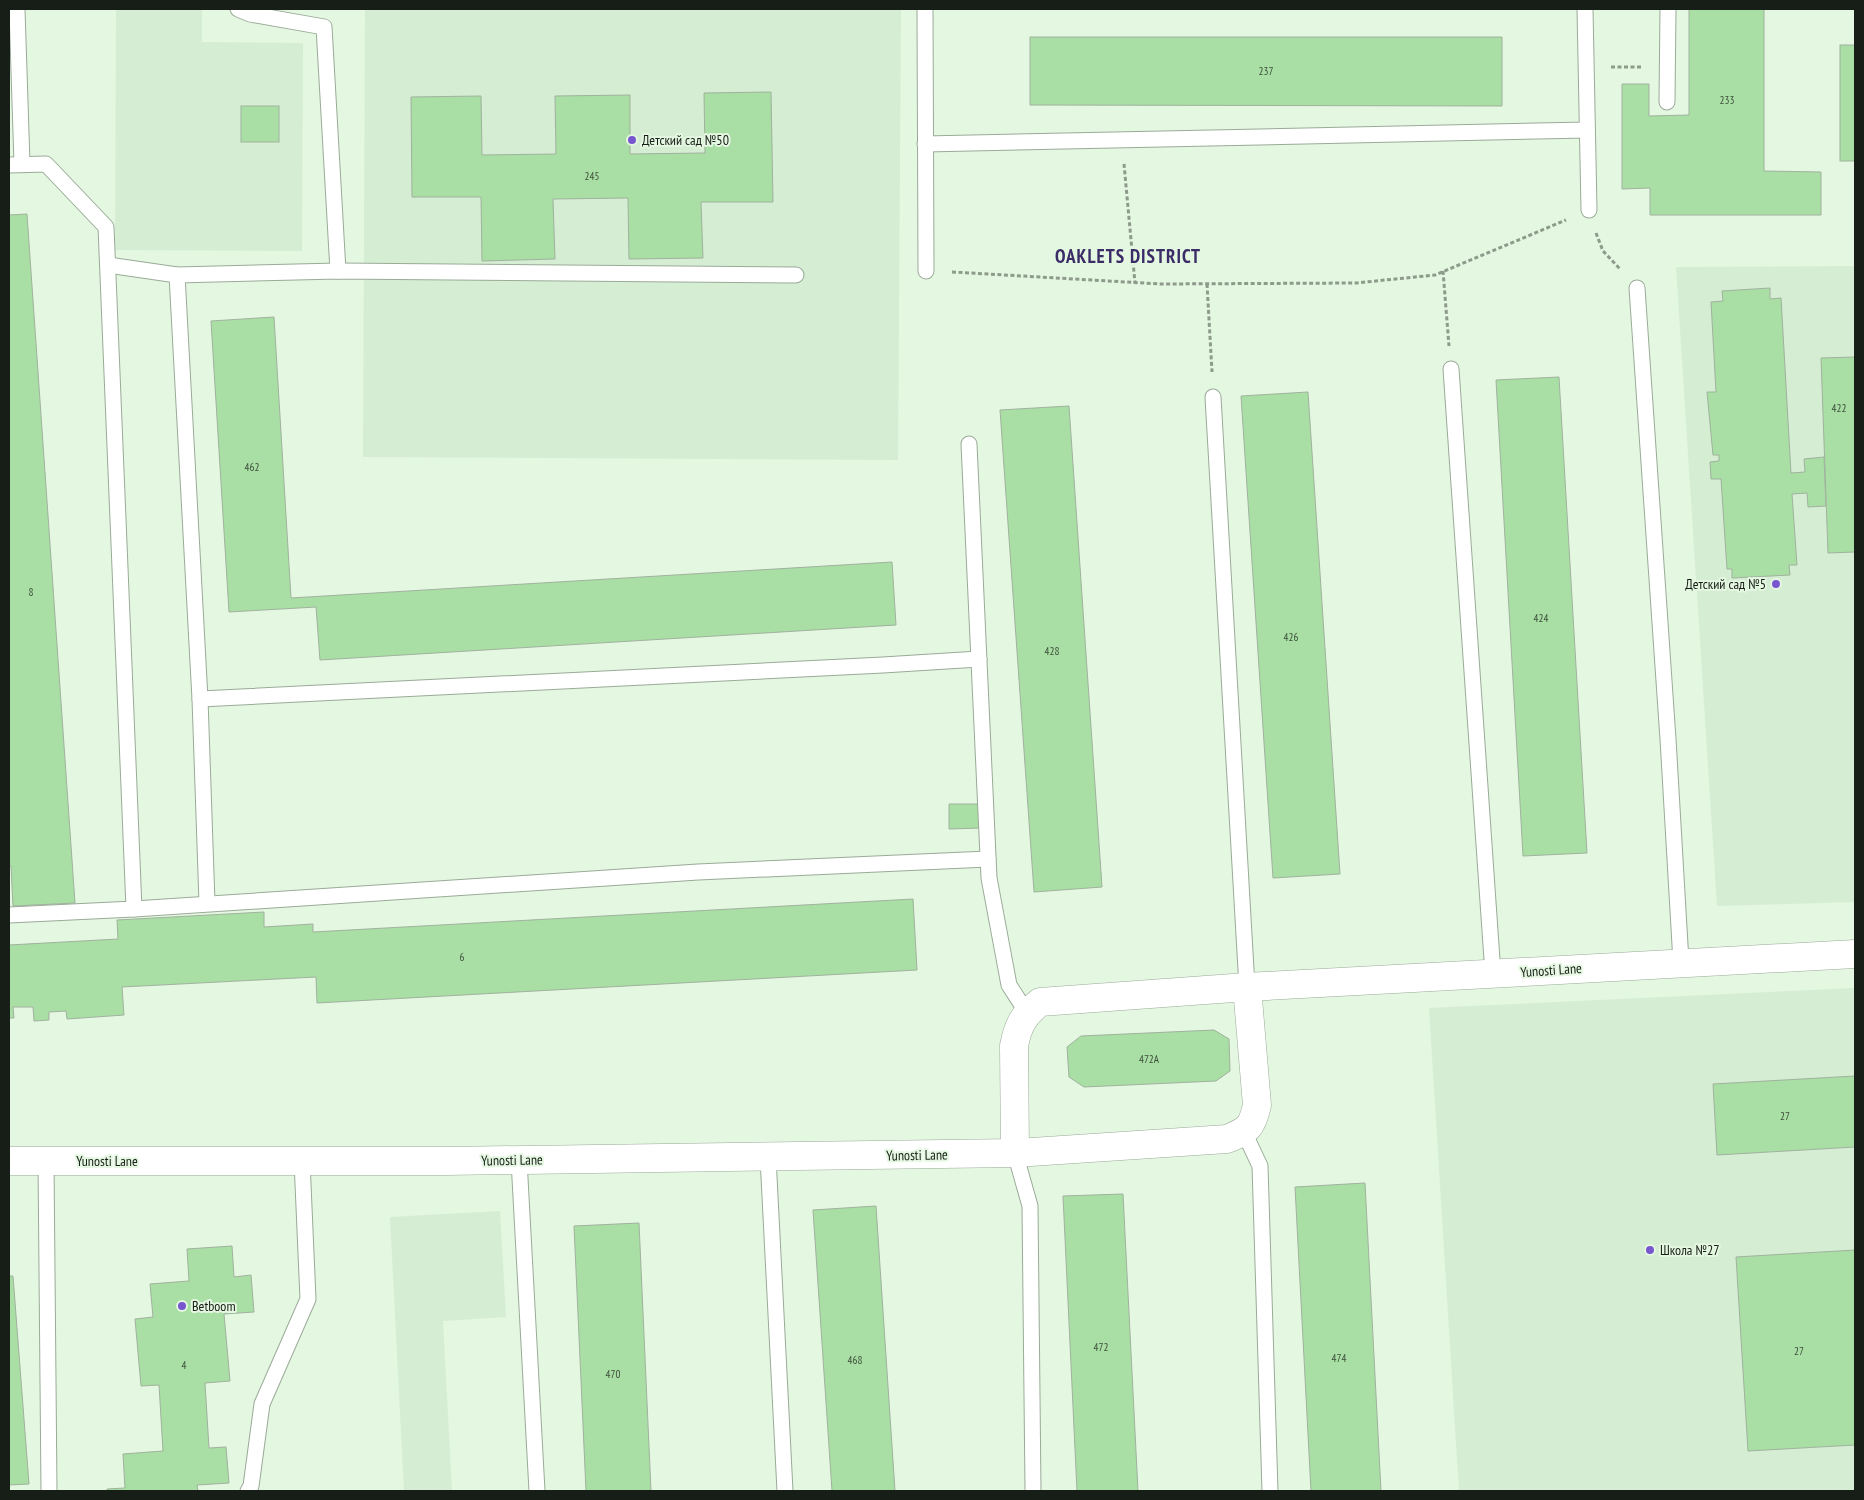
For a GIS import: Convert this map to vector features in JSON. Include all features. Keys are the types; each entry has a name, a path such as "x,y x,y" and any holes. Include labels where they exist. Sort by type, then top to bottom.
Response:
{"street":[{"name":"Yunosti Lane","path":"1027,1013 1040,1002 1247,987 1855,954"},
{"path":"1244,1132 1253,1123 1257,1105 1247,987"},
{"path":"1015,1153 1014,1046 1017,1030 1027,1013"},
{"name":"Yunosti Lane","path":"9,1161 519,1160 1015,1153 1227,1139 1244,1132"}],"lane":[{"path":"17,9 15,164 46,164 106,227 134,909"},
{"path":"238,9 250,14 324,27 338,271"},
{"path":"925,9 926,271"},
{"path":"1585,9 1589,210"},
{"path":"1667,102 1668,9"},
{"path":"925,144 1587,130"},
{"path":"108,264 177,275 338,271 796,275"},
{"path":"177,275 200,699 207,903"},
{"path":"1637,288 1681,962"},
{"path":"1451,369 1493,974"},
{"path":"1213,397 1247,987"},
{"path":"969,444 989,878 1009,984 1027,1013"},
{"path":"200,699 979,659"},
{"path":"9,915 134,909 698,872 988,859"},
{"path":"1244,1132 1260,1166 1270,1491"},
{"path":"1015,1153 1030,1206 1033,1490"},
{"path":"768,1157 784,1491"},
{"path":"519,1160 537,1491"},
{"path":"46,1161 49,1491"},
{"path":"248,1491 251,1486 262,1404 308,1299 302,1161"}],"path":[{"path":"1586,66 1668,67"},
{"path":"1122,140 1135,283"},
{"path":"926,271 1135,283 1356,283 1435,275 1589,210 1603,251 1637,288"},
{"path":"1443,271 1451,369"},
{"path":"1207,284 1213,397"}],"shaded area":[{"path":"116,9 202,9 202,42 303,43 302,251 115,250"},
{"name":"Детский сад №50","path":"365,9 901,9 898,460 363,457"},
{"name":"Детский сад №5","path":"1855,266 1855,902 1717,906 1676,267"},
{"name":"Школа №27","path":"1855,988 1855,1491 1459,1491 1429,1008"},
{"path":"500,1211 506,1317 443,1321 452,1491 404,1491 390,1217"}],"building":[{"path":"1689,9 1764,9 1764,171 1821,172 1821,215 1650,215 1650,188 1622,189 1622,84 1649,84 1649,116 1689,115"},
{"path":"1030,37 1502,37 1502,106 1030,105"},
{"path":"1840,45 1855,45 1855,161 1840,161"},
{"path":"771,92 773,202 701,202 703,258 629,259 628,198 553,199 555,259 482,261 481,197 412,197 411,97 481,96 482,155 556,154 555,96 630,95 630,154 705,153 704,93"},
{"path":"241,106 279,106 279,142 241,142"},
{"path":"27,214 75,903 13,906 11,866 9,866 9,215"},
{"path":"1770,288 1770,299 1781,298 1791,473 1805,472 1804,459 1824,457 1826,506 1808,507 1807,493 1792,494 1797,565 1789,565 1790,575 1732,578 1732,569 1727,569 1721,479 1711,479 1710,462 1719,461 1719,455 1713,455 1707,392 1716,392 1711,302 1723,301 1722,291"},
{"path":"274,317 291,598 892,562 896,625 320,660 316,607 229,612 211,321"},
{"path":"1855,357 1855,552 1828,553 1821,358"},
{"path":"1559,377 1587,853 1523,856 1496,380"},
{"path":"1308,392 1340,874 1273,878 1241,396"},
{"path":"1069,406 1102,887 1034,892 1000,410"},
{"path":"949,804 982,804 982,828 949,829"},
{"path":"913,899 917,970 317,1003 316,977 122,987 124,1015 67,1019 66,1011 49,1012 49,1020 34,1021 33,1007 13,1007 14,1018 9,1018 9,945 118,939 117,920 264,912 264,927 313,924 313,932"},
{"path":"1214,1030 1229,1039 1230,1071 1216,1081 1084,1087 1069,1077 1067,1047 1081,1036"},
{"path":"1855,1076 1855,1147 1717,1155 1713,1084"},
{"path":"1365,1183 1381,1491 1311,1491 1295,1187"},
{"path":"1123,1194 1138,1491 1077,1491 1063,1196"},
{"path":"876,1206 895,1491 832,1491 813,1210"},
{"path":"639,1223 651,1491 586,1491 574,1226"},
{"path":"232,1246 234,1277 251,1275 254,1312 224,1314 230,1381 205,1383 209,1448 226,1447 229,1483 197,1485 198,1491 107,1491 107,1489 125,1488 123,1454 163,1451 159,1385 141,1386 135,1319 153,1317 150,1284 189,1281 187,1249"},
{"path":"1855,1250 1855,1445 1748,1451 1736,1257"},
{"path":"9,1276 13,1276 29,1484 9,1485"}],"place":[{"name":"Детский сад №50","path":"632,140"},
{"name":"Детский сад №5","path":"1776,584"},
{"name":"Школа №27","path":"1650,1250"},
{"name":"Betboom","path":"182,1306"}],"district":[{"name":"OAKLETS DISTRICT","path":"1128,256"}]}
